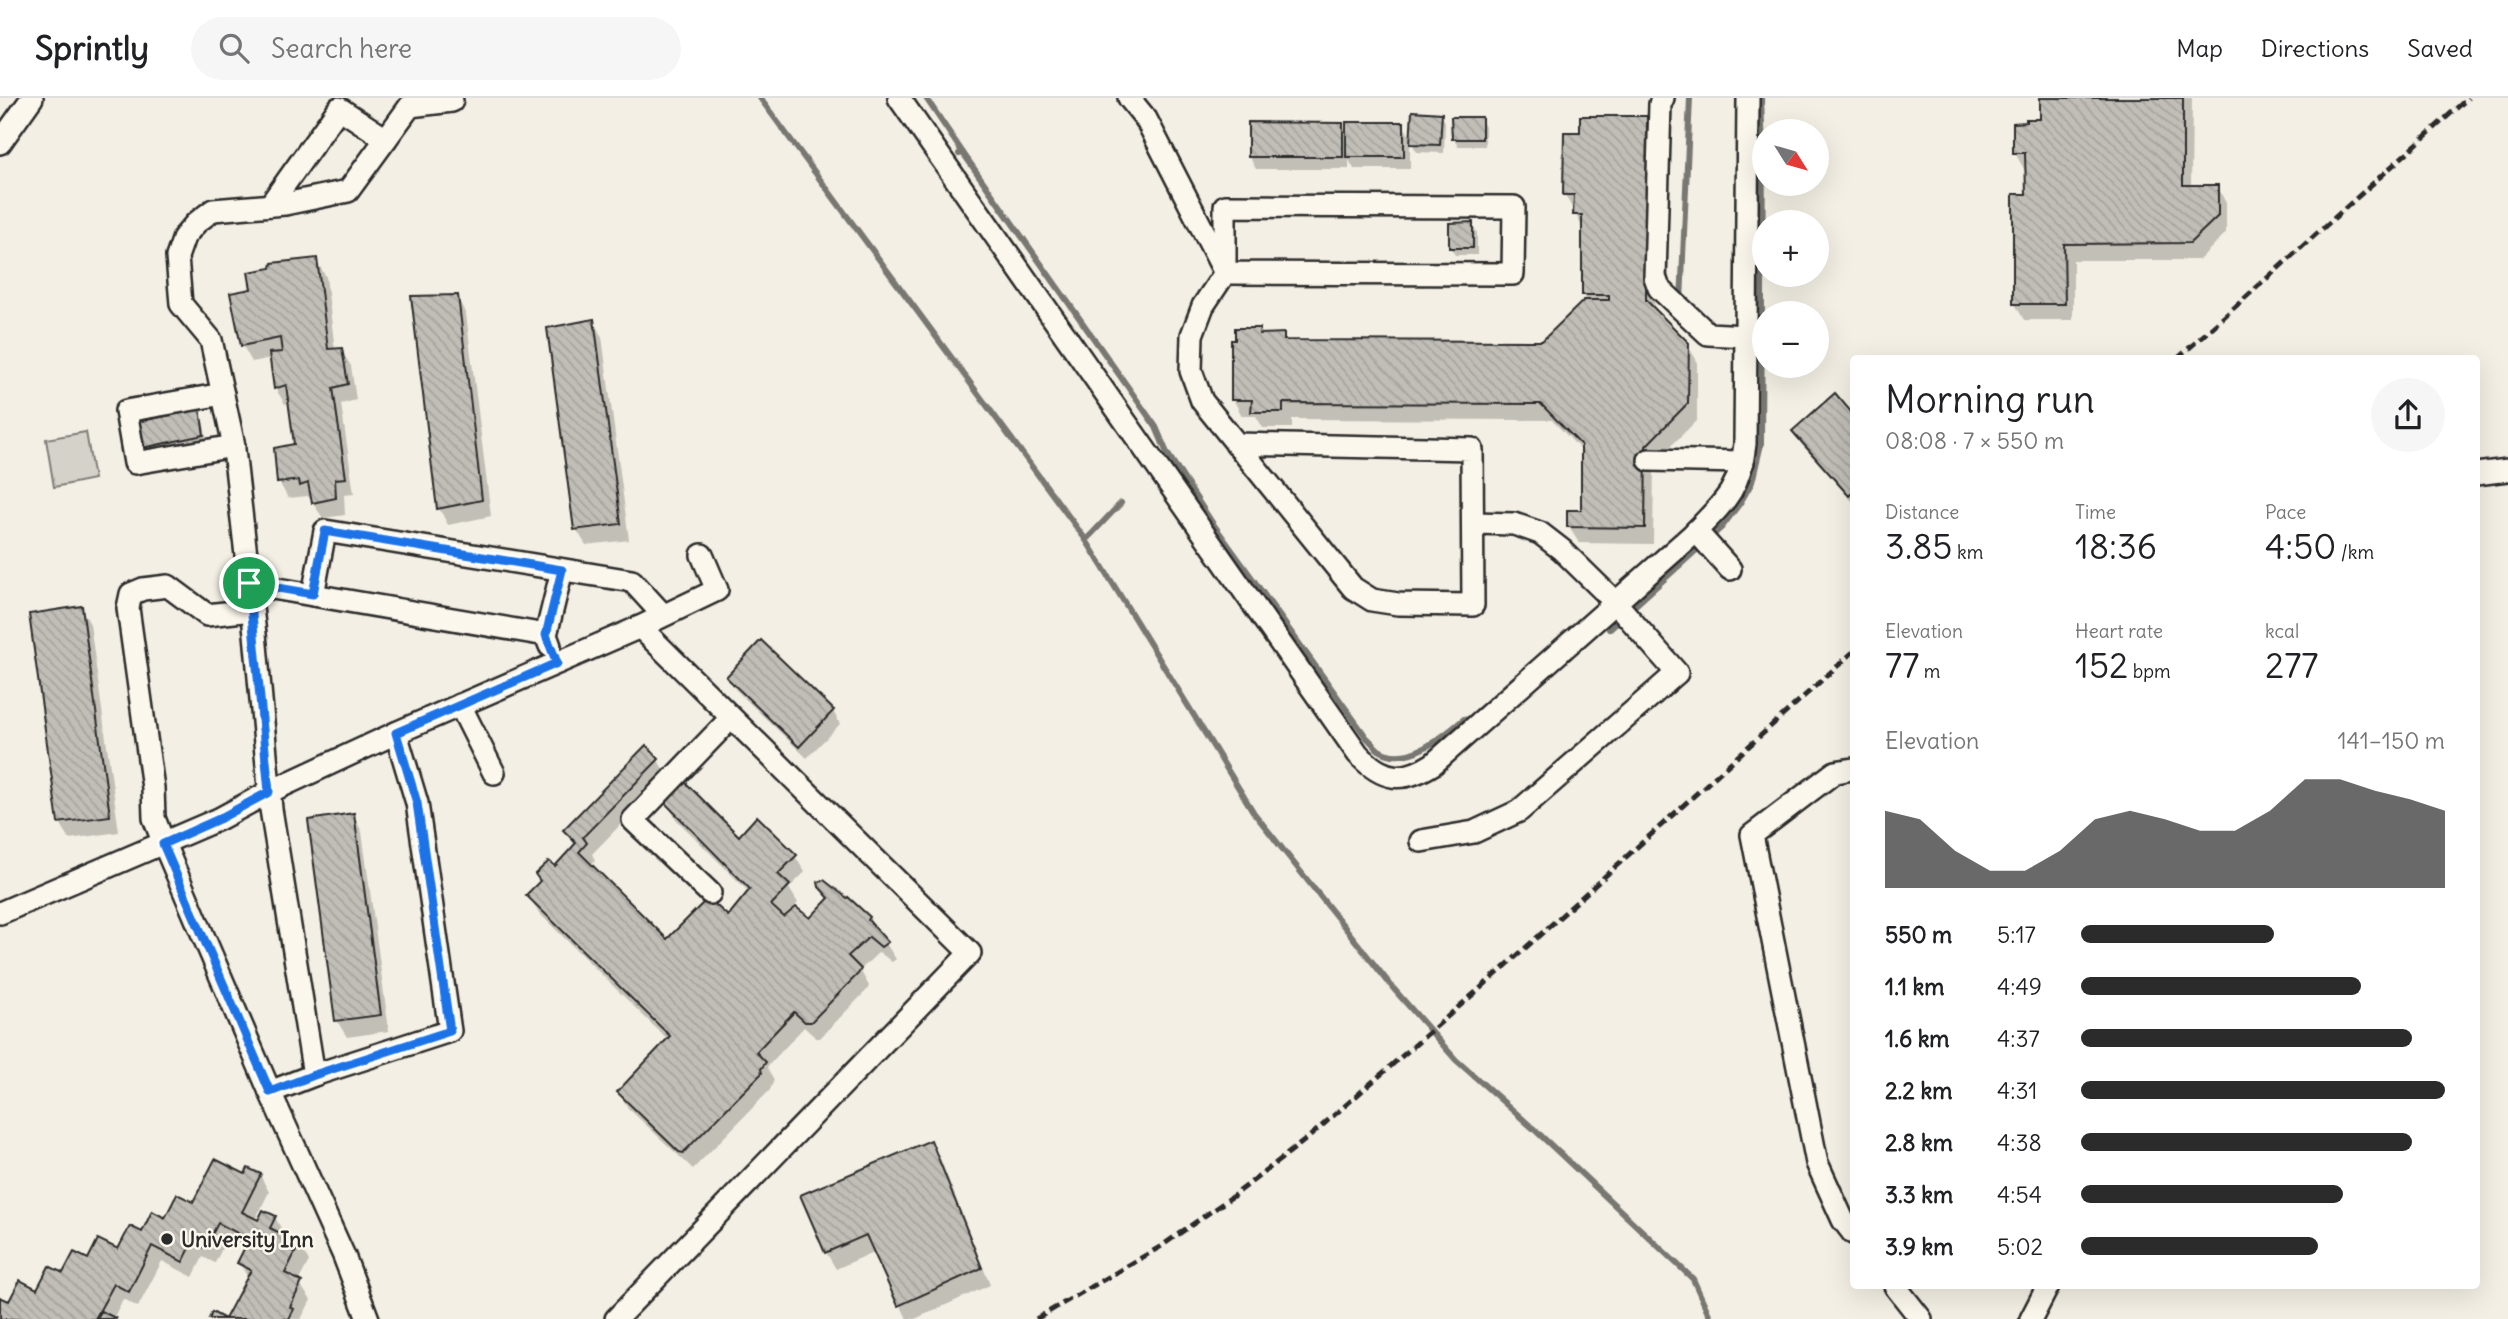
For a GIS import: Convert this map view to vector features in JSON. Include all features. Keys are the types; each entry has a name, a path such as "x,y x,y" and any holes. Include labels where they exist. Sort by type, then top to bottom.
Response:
{"street":[{"path":"0,142 32,98"},
{"path":"899,98 1358,754 1368,765 1390,776 1403,778 1433,764 1696,531 1728,497 1739,477 1743,462 1746,336 1748,98"},
{"path":"1129,98 1146,119 1225,273"},
{"path":"1663,98 1660,104 1657,151 1655,277 1659,288 1708,334 1746,336"},
{"path":"314,1075 269,792 234,446 211,340 181,304 177,257 184,237 213,210 270,205 348,191 410,106 452,101"},
{"path":"270,205 339,108 386,139"},
{"path":"1225,273 1513,275 1514,207 1225,205 1225,273 1203,306 1192,335 1191,371 1202,401 1236,444 1353,589 1372,600 1398,604 1473,605 1472,449 1236,444"},
{"path":"223,394 126,411 135,463 234,446"},
{"path":"1649,460 1743,462"},
{"path":"2480,474 2508,470"},
{"path":"1421,841 1475,832 1519,810 1677,673 1615,602 1562,550 1539,533 1514,524 1473,523"},
{"path":"313,594 325,531 632,582 663,615"},
{"path":"1696,531 1730,569"},
{"path":"0,913 219,819 269,792 396,733 640,627 717,590 702,555"},
{"path":"557,663 546,635 562,570"},
{"path":"249,583 546,635"},
{"path":"252,610 207,615 168,586 143,589 131,594 128,608 153,788 154,818 270,1092 344,1256 368,1319"},
{"path":"616,1319 970,953 640,627"},
{"path":"460,705 494,773"},
{"path":"710,893 633,820 731,718"},
{"path":"270,1092 450,1031 417,803 396,733"},
{"path":"1850,770 1835,772 1752,835 1818,1163 1843,1220 1850,1229"},
{"path":"1897,1289 1922,1319"},
{"path":"2031,1319 2046,1289"}],"shaded area":[{"path":"86,432 94,479 54,487 46,439"}],"building":[{"path":"2040,98 2183,98 2183,185 2218,185 2218,216 2190,243 2064,244 2065,304 2013,304 2013,194 2026,194 2025,153 2013,153 2013,123 2040,119"},
{"path":"1412,111 1442,113 1440,145 1410,144"},
{"path":"1580,116 1647,116 1646,300 1689,343 1688,403 1646,446 1645,528 1567,527 1567,510 1581,510 1581,445 1541,404 1283,403 1283,412 1251,412 1252,400 1231,400 1231,340 1235,340 1235,328 1260,328 1259,334 1284,333 1284,340 1542,341 1584,300 1609,300 1609,295 1582,295 1582,215 1573,215 1574,195 1563,195 1564,132 1580,132"},
{"path":"1451,117 1482,117 1482,139 1452,139"},
{"path":"1248,122 1343,123 1343,157 1248,157"},
{"path":"1346,122 1404,122 1404,157 1346,157"},
{"path":"1473,222 1473,248 1449,248 1449,223"},
{"path":"317,258 328,349 342,348 348,384 333,388 346,478 335,479 336,498 312,503 308,483 300,486 299,480 277,483 274,448 294,444 286,385 274,389 269,353 282,352 280,338 241,346 230,293 251,289 248,272 271,268 272,263"},
{"path":"458,295 482,500 437,509 411,296"},
{"path":"594,319 621,524 574,530 547,328"},
{"path":"1835,393 1850,410 1849,496 1792,431"},
{"path":"200,409 204,435 142,448 137,422"},
{"path":"82,606 110,816 58,823 29,614"},
{"path":"761,640 834,710 799,747 726,677"},
{"path":"646,745 659,759 583,837 587,843 579,852 667,939 708,898 728,916 750,889 664,802 684,781 739,836 757,816 797,855 778,874 790,885 771,905 784,917 796,907 810,918 829,898 819,887 818,882 824,880 870,917 868,920 888,942 881,947 869,937 848,956 861,969 858,974 811,1022 805,1022 794,1012 756,1052 766,1062 761,1069 762,1073 683,1153 617,1092 670,1036 526,895 540,881 535,874 549,861 555,866 576,843 563,830"},
{"path":"354,813 381,1015 335,1021 308,820"},
{"path":"931,1140 982,1268 898,1306 866,1235 825,1253 800,1195"},
{"name":"University Inn","path":"215,1159 245,1174 248,1168 261,1174 242,1212 258,1220 263,1210 276,1216 270,1228 300,1243 285,1273 302,1282 290,1307 294,1309 289,1319 225,1319 251,1270 237,1263 249,1239 218,1223 205,1248 193,1242 183,1262 152,1246 129,1292 114,1284 95,1319 0,1319 0,1297 9,1301 20,1280 37,1289 49,1266 63,1273 74,1252 88,1259 98,1239 118,1249 130,1226 142,1232 152,1211 165,1218 177,1194 193,1202"},
{"path":"101,1311 117,1319 97,1319"},
{"path":"212,1312 225,1319 209,1319"}],"waterway":[{"path":"760,98 1086,540 1254,813 1393,988 1456,1060 1535,1130 1693,1279 1711,1319"},
{"path":"926,98 963,153 959,154"},
{"path":"1681,302 1690,98"},
{"path":"1609,629 1722,527 1752,482 1761,444 1761,98"},
{"path":"963,153 1156,427 1167,453 1211,521 1367,738 1379,750 1390,755 1413,753 1436,741 1464,719"},
{"path":"1086,540 1121,503"}],"railway":[{"path":"2181,355 2468,98"},
{"path":"1036,1319 1160,1247 1236,1194 1309,1137 1500,971 1850,655"}],"place":[{"name":"University Inn","path":"167,1239"}],"route":[{"path":"325,531 562,570 546,635 557,663 396,733 417,803 450,1031 270,1092 163,844 219,819 269,792 256,634 249,583 313,594 325,531"}]}
